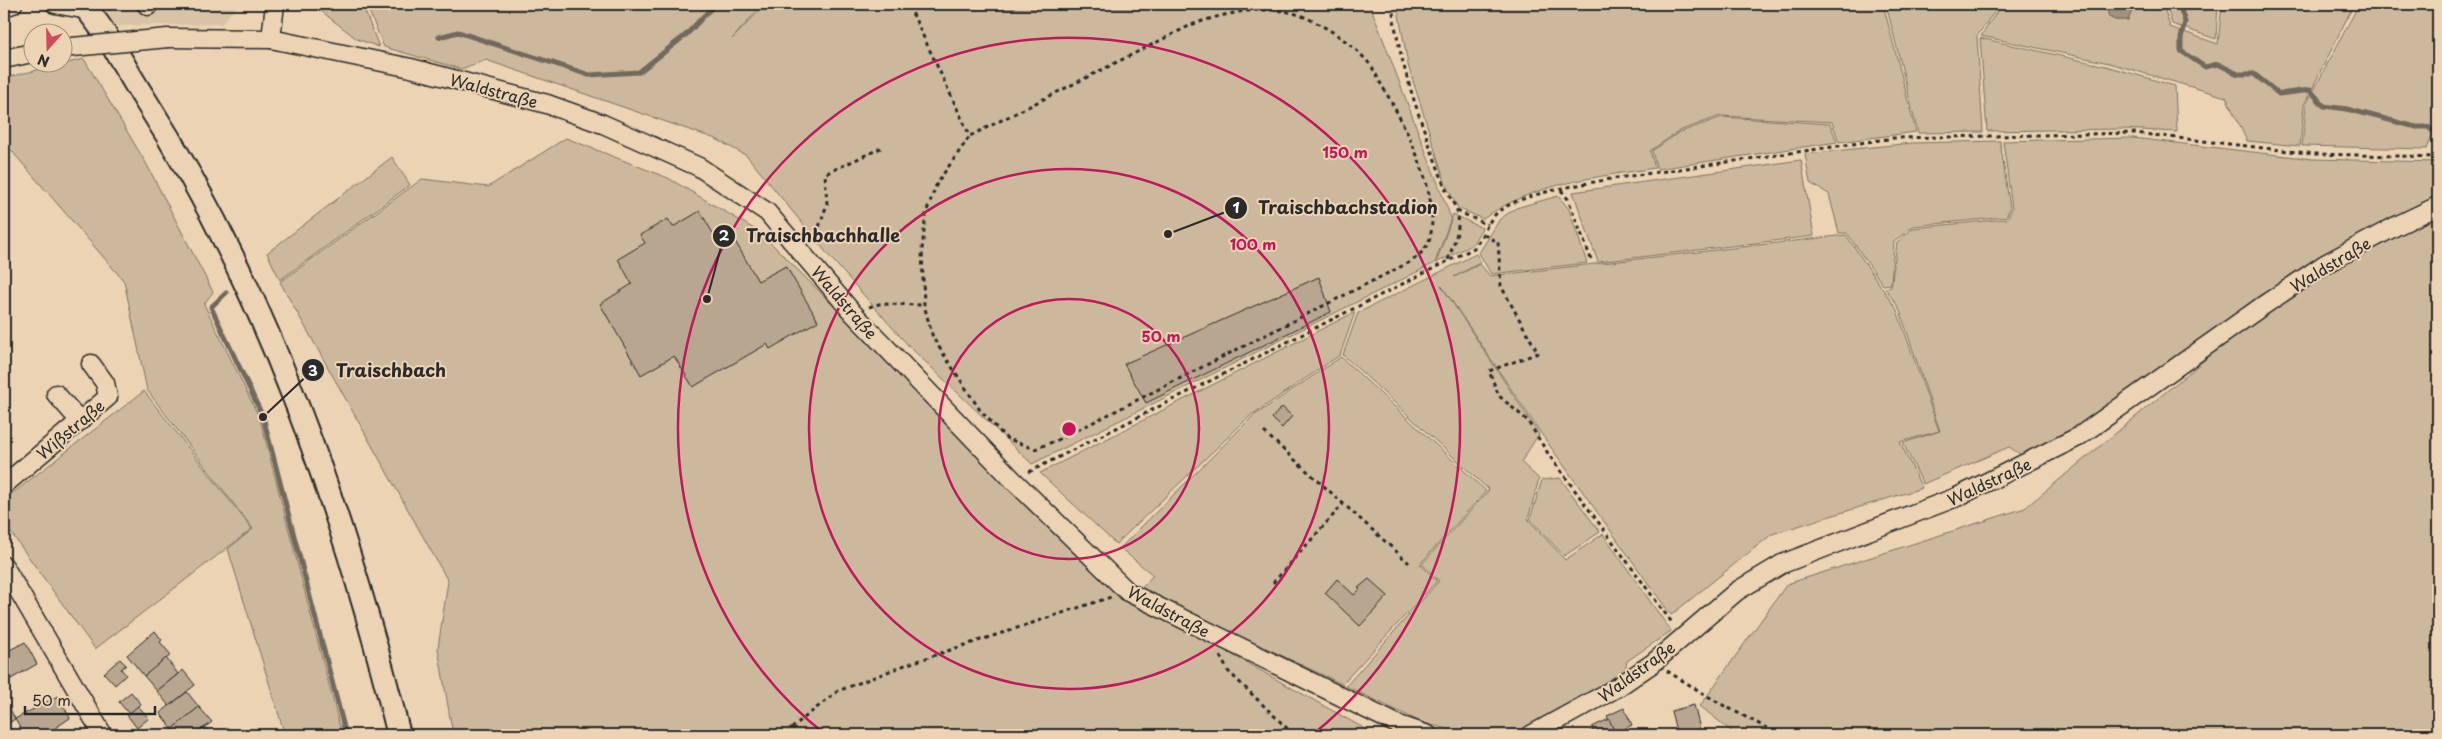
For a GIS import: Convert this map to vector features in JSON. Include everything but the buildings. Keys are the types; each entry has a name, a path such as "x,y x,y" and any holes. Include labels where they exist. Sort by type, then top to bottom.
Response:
{"main road":[{"path":"85,7 171,140 223,238 280,359 327,485 382,664 399,735"}],"street":[{"path":"4,7 12,4"},
{"path":"56,4 85,7"},
{"path":"271,39 275,4"},
{"name":"Waldstraße","path":"72,47 168,38 271,39 411,68 547,104 602,124 699,167 767,212 802,250 852,312 1013,480 1128,592 1399,725 1428,735"},
{"path":"4,59 22,55"},
{"name":"Waldstraße","path":"1531,735 1618,687 1653,663 1737,590 1782,564 1957,497 2078,437 2261,306 2324,264 2438,206"},
{"name":"Wißstraße","path":"4,484 108,397 105,383 91,364"},
{"path":"56,394 80,421"},
{"path":"4,566 103,735"}],"path":[{"path":"1392,4 1399,48 1418,113 1449,198 1457,211 1456,236 1447,263"},
{"path":"909,6 970,136"},
{"path":"1262,10 1301,16 1334,32 1368,62 1396,109 1417,156 1430,200 1432,234 1421,256 1410,262 1062,438 1035,449 1006,438 980,410 933,338 924,306 922,250 926,213 937,183 970,136 1191,25 1223,14 1262,10"},
{"path":"1013,480 1447,263 1474,248 1484,236 1488,225 1498,212 1524,199 1561,190 1610,179 1894,138 2135,133 2315,154 2438,157"},
{"path":"802,250 813,246 827,204 825,174 882,147"},
{"path":"1561,190 1568,199 1591,259"},
{"path":"1457,211 1488,225"},
{"path":"1484,236 1498,242 1501,286 1538,353 1489,371 1499,396 1527,420 1548,455 1682,636"},
{"path":"852,312 879,304 924,306"},
{"path":"1264,432 1409,563"},
{"path":"1273,583 1343,504"},
{"path":"787,735 795,725 838,691 908,664 1128,592"},
{"path":"1206,631 1228,671 1294,735"},
{"path":"1653,663 1719,703 1780,735"}],"shaded area":[{"path":"96,4 239,4 221,24 112,26"},
{"path":"312,4 362,4 379,47 357,39"},
{"path":"366,4 763,4 732,39 766,4 890,4 971,9 1370,5 1451,218 1435,263 1032,464 907,344 830,257 747,156 716,139 486,60 461,69 384,47"},
{"path":"1397,4 1883,4 1916,132 1839,142 1832,122 1720,116 1679,131 1650,151 1655,168 1566,183 1544,189 1522,197 1483,219 1458,208 1446,185 1408,65"},
{"path":"1886,4 2000,4 1977,36 1983,132 1918,133"},
{"path":"2002,4 2106,4 2109,17 2115,20 2128,20 2132,11 2132,4 2163,4 2170,27 2218,44 2222,4 2354,4 2304,105 2300,146 2247,141 2226,97 2109,63 1981,36"},
{"path":"2106,4 2132,4 2132,11 2128,20 2115,20 2109,17"},
{"path":"2166,4 2218,4 2216,39 2172,24"},
{"path":"2359,4 2438,4 2438,120 2427,149 2302,146 2306,105"},
{"path":"1980,38 2106,66 2175,86 2177,132 2123,129 1987,131"},
{"path":"84,59 147,165 213,292 204,304 260,419 342,735 285,735 228,549 253,529 147,390 124,281 4,142 4,78 29,72 72,72 72,62"},
{"path":"1722,117 1830,124 1837,142 1657,169 1652,151 1678,133"},
{"path":"566,138 668,178 761,233 1118,591 1376,735 453,735 438,648 448,581 280,282 422,179 488,187"},
{"path":"2133,138 2312,159 2438,162 2438,199 2377,229 2260,295 2149,379 2078,426 2023,456 2009,447 1923,484 1903,443 1940,431 1899,308 1885,288 1891,287 1897,243 1913,228 2007,219 2012,208 2003,141"},
{"path":"2000,141 2010,208 2006,217 1913,226 1894,242 1891,284 1883,285 1847,233 1839,233 1829,194 1810,183 1805,154 1912,143"},
{"path":"392,157 410,185 280,280 267,253"},
{"path":"1801,160 1814,236 1598,262 1573,192"},
{"path":"1558,196 1569,209 1587,263 1491,274 1479,253 1500,219 1516,208"},
{"path":"1453,214 1482,228 1472,245 1436,263"},
{"path":"2438,215 2438,735 1736,735 1700,706 1787,584 2025,508 2264,311 2404,230"},
{"path":"1846,235 1897,310 1939,431 1900,442 1922,488 1772,534 1671,615 1542,435 1441,285 1539,434 1521,462 1539,479 1528,519 1565,560 1603,534 1671,631 1627,661 1625,671 1520,732 1472,735 1423,723 1346,686 1439,581 1422,564 1489,490 1343,355 1358,313 1476,254 1481,262 1454,277 1480,264 1490,276"},
{"path":"1355,312 1340,355 1250,416 1116,544 1040,473"},
{"path":"1341,357 1486,491 1420,564 1437,581 1342,684 1141,589 1153,575 1120,548 1252,417"},
{"path":"144,391 252,529 95,649 4,523 4,500"},
{"path":"1560,478 1600,532 1564,556 1530,519 1542,480"}],"waterway":[{"path":"439,37 458,32 589,75 639,72 687,34 715,4"},
{"path":"2179,4 2185,22 2181,38 2181,51 2205,67 2218,64 2238,74 2254,74 2279,94 2310,90 2324,106 2347,109 2416,127 2428,127 2438,135"},
{"path":"226,293 211,307 263,417 346,735"}],"place":[{"name":"Traischbachstadion","path":"1168,234"},
{"name":"Traischbachhalle","path":"707,299"},
{"name":"Traischbach","path":"263,417"}]}
